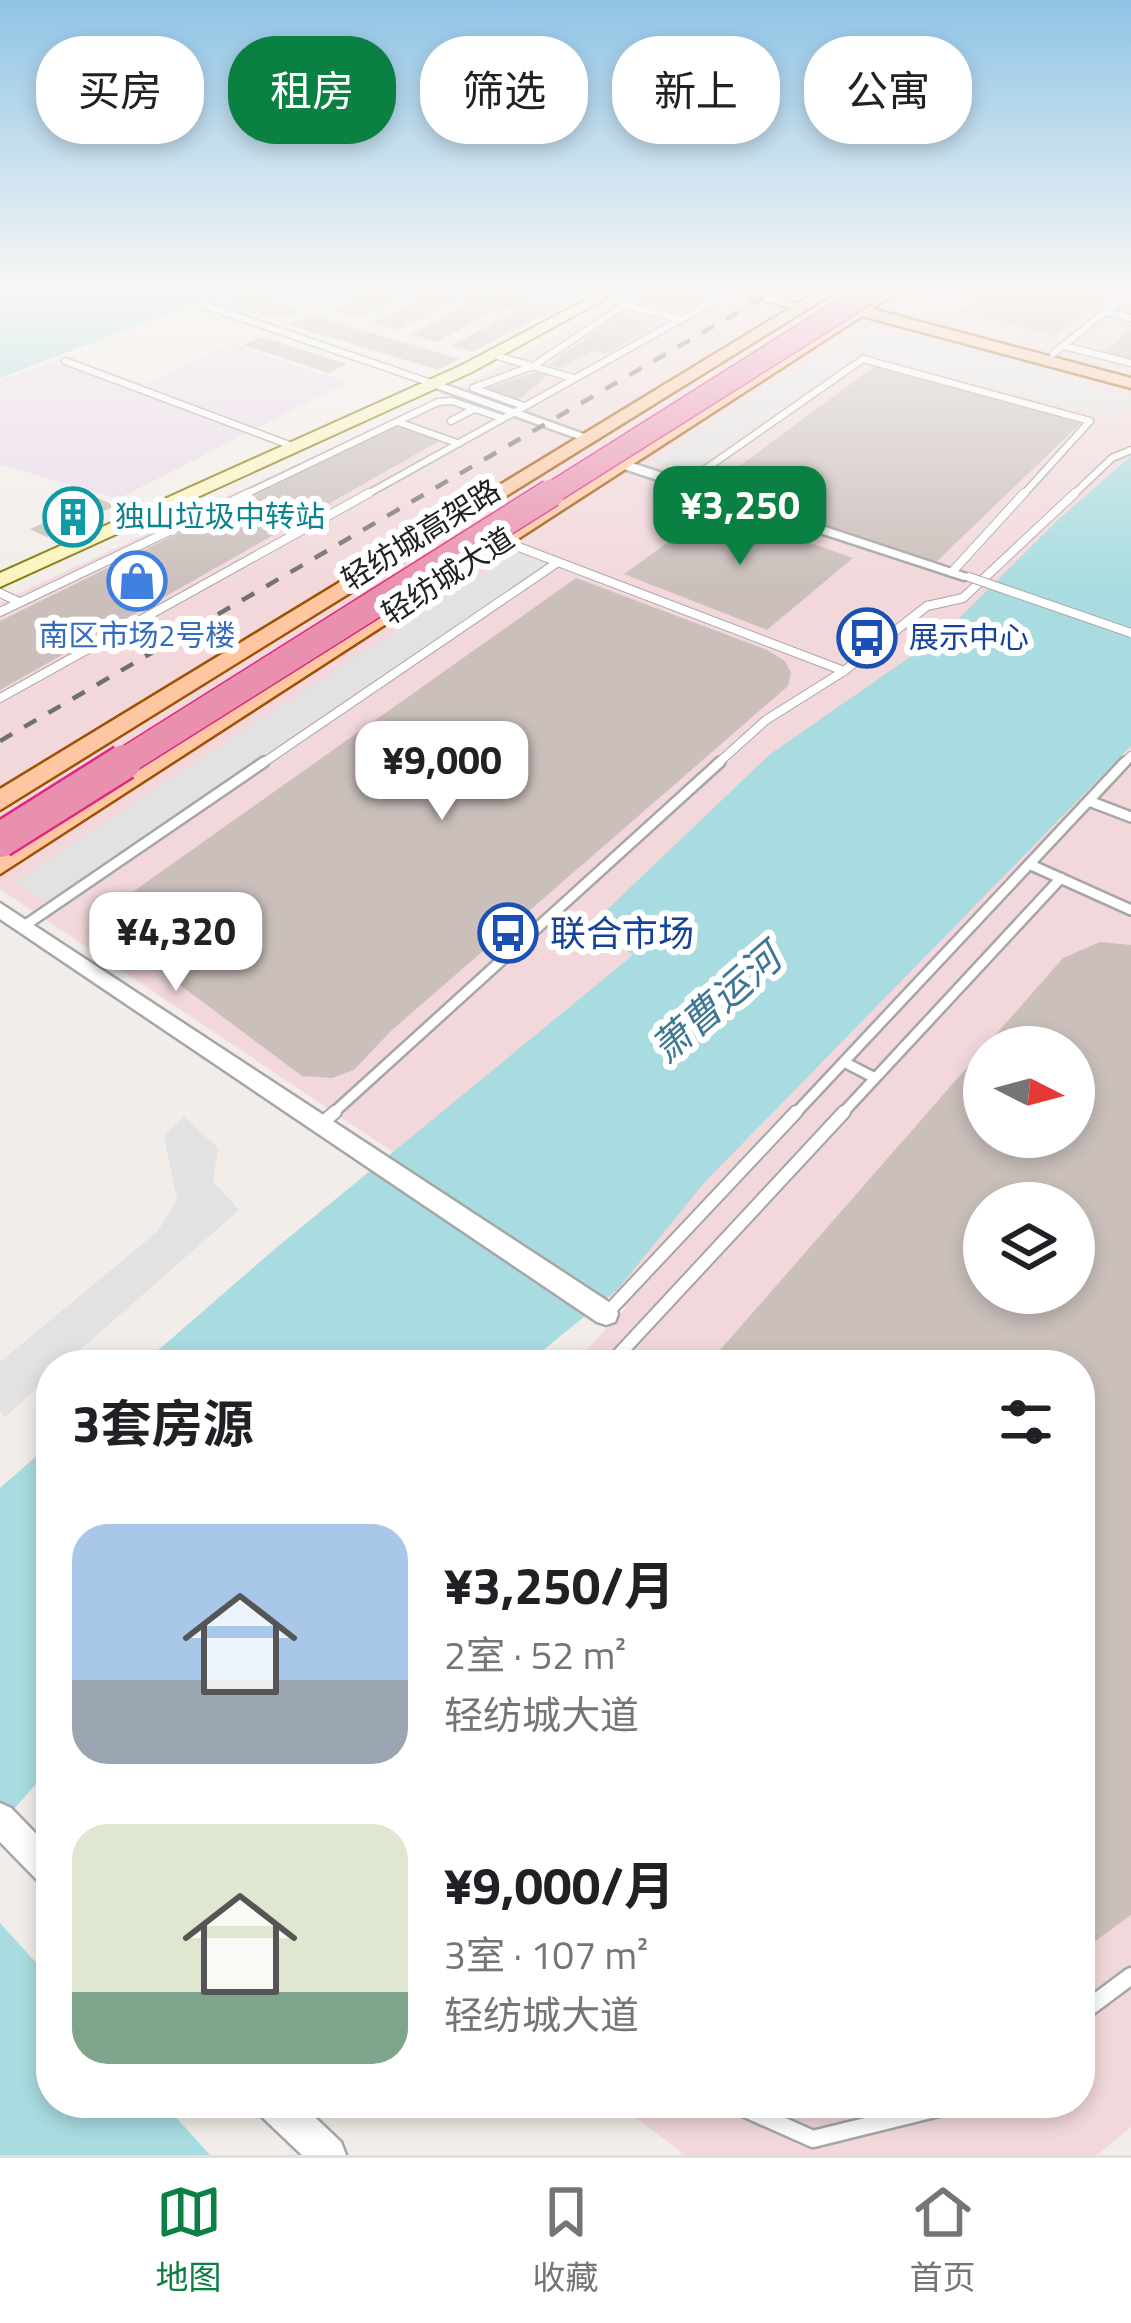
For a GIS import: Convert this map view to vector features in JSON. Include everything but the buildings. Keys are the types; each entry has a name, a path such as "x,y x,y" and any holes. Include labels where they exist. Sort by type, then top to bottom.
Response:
{"highway":[{"name":"轻纺城高架路","path":"0,814 713,388"},
{"name":"轻纺城高架路","path":"0,840 721,388"}],"main road":[{"name":"轻纺城大道","path":"0,801 669,388"},
{"name":"轻纺城大道","path":"0,864 733,388"}],"street":[{"path":"0,581 134,515 426,388"},
{"path":"442,388 481,406 590,438"},
{"path":"622,464 969,577"},
{"path":"10,921 606,1314"},
{"path":"0,1819 36,1856"},
{"path":"290,2118 328,2155"}],"lane":[{"path":"136,388 292,446"},
{"path":"474,388 513,412"},
{"path":"0,698 556,388"},
{"path":"684,484 821,388"},
{"path":"952,572 1090,421 970,388"},
{"path":"0,612 438,402 481,406"},
{"path":"451,421 481,406"},
{"path":"398,422 458,443"},
{"path":"321,1124 766,720 844,671 927,607 963,598 1112,458 1131,450"},
{"path":"503,541 844,671"},
{"path":"10,921 558,562"},
{"path":"969,577 1131,633"},
{"path":"0,592 20,602"},
{"path":"606,1314 1131,756"},
{"path":"1089,801 1131,818"},
{"path":"1031,865 1131,910"},
{"path":"623,1350 1060,878"},
{"path":"844,1062 875,1078"},
{"path":"1095,2003 1131,1976"},
{"path":"766,2118 813,2139 898,2118"}],"shaded area":[{"path":"0,388 337,388 118,499 0,464"},
{"path":"460,388 1131,388 1131,2127 1097,2155 685,2155 636,2118 1095,2118 1095,1350 586,1350 626,1308 0,889 0,602"},
{"path":"764,388 809,388 681,476 649,465"},
{"path":"998,388 1096,388 1131,397 1131,411 1122,409 1112,417"},
{"path":"516,552 545,564 47,902 15,882"},
{"path":"184,1117 218,1148 213,1181 239,1210 80,1350 36,1350 36,1389 5,1417 0,1411 0,1362 158,1231 177,1199 164,1136"}],"water":[{"name":"萧曹运河","path":"1131,456 1131,746 704,1183 618,1289 543,1350 158,1350 633,955 589,927 769,755 943,634 1058,520"},
{"path":"36,1456 36,1784 0,1825 0,1488"},
{"path":"0,1923 36,1963 36,2118 177,2118 210,2155 0,2155"}],"railway":[{"path":"0,741 608,388"}],"place":[{"name":"独山垃圾中转站","path":"73,517"},
{"name":"南区市场2号楼","path":"137,581"},
{"name":"展示中心","path":"867,638"},
{"name":"联合市场","path":"508,933"}]}
